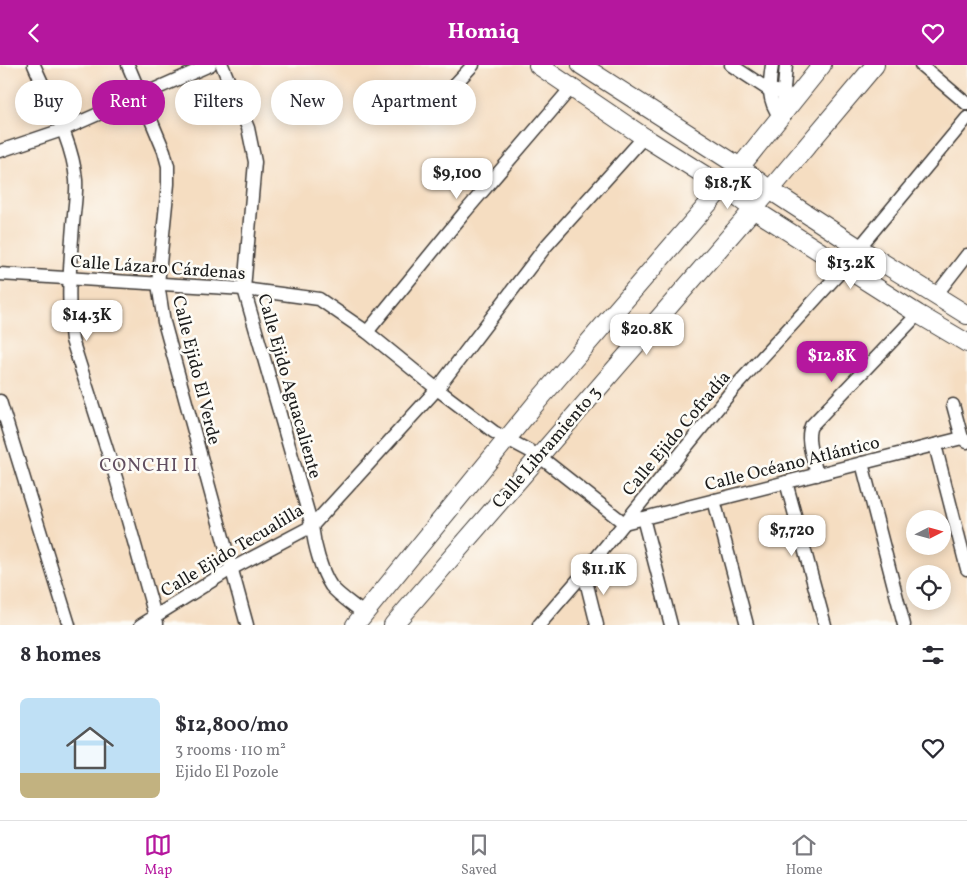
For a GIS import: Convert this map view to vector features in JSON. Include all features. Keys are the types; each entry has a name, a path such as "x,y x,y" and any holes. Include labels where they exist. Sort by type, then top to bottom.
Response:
{"street":[{"path":"34,65 74,163 76,181 69,278 72,340 116,478 157,621"},
{"name":"Calle Ejido El Verde","path":"128,65 135,80"},
{"path":"165,84 210,65"},
{"name":"Calle Ejido Aguacaliente","path":"222,65 248,128 255,162 244,289 312,526 319,559 331,586 360,619"},
{"path":"459,80 473,65"},
{"path":"538,65 644,137 722,186 753,209 967,343"},
{"path":"731,65 769,90 783,106"},
{"path":"772,65 769,90 771,103 783,106"},
{"path":"783,106 786,65"},
{"name":"Calle Libramiento 3","path":"360,619 537,402 740,167 783,106 822,65"},
{"name":"Calle Libramiento 3","path":"393,625 770,190 875,65"},
{"path":"920,65 967,103"},
{"path":"584,66 740,167 770,190 859,248 967,315"},
{"path":"367,332 571,87"},
{"path":"0,151 62,130 92,116"},
{"path":"859,248 967,118"},
{"name":"Calle Ejido El Verde","path":"154,125 168,166 168,184 158,284 164,322 247,625"},
{"name":"Calle Ejido Tecualilla","path":"141,625 157,621 231,569 312,526 437,389 546,246 644,137"},
{"path":"936,295 967,255"},
{"name":"Calle Ejido Cofradía","path":"538,625 584,573 734,388 845,267"},
{"name":"Calle Lázaro Cárdenas","path":"0,274 244,289 319,299 367,332 494,432 539,456 624,523"},
{"path":"817,475 808,431 811,426 918,314"},
{"path":"0,401 69,625"},
{"path":"953,405 964,440"},
{"name":"Calle Océano Atlántico","path":"624,523 935,445 964,440"},
{"path":"935,445 967,569"},
{"path":"862,463 904,625"},
{"path":"786,482 825,625"},
{"path":"714,500 747,625"},
{"path":"643,518 671,625"},
{"path":"584,573 597,625"}],"district":[{"name":"CONCHI II","path":"149,464"}]}
